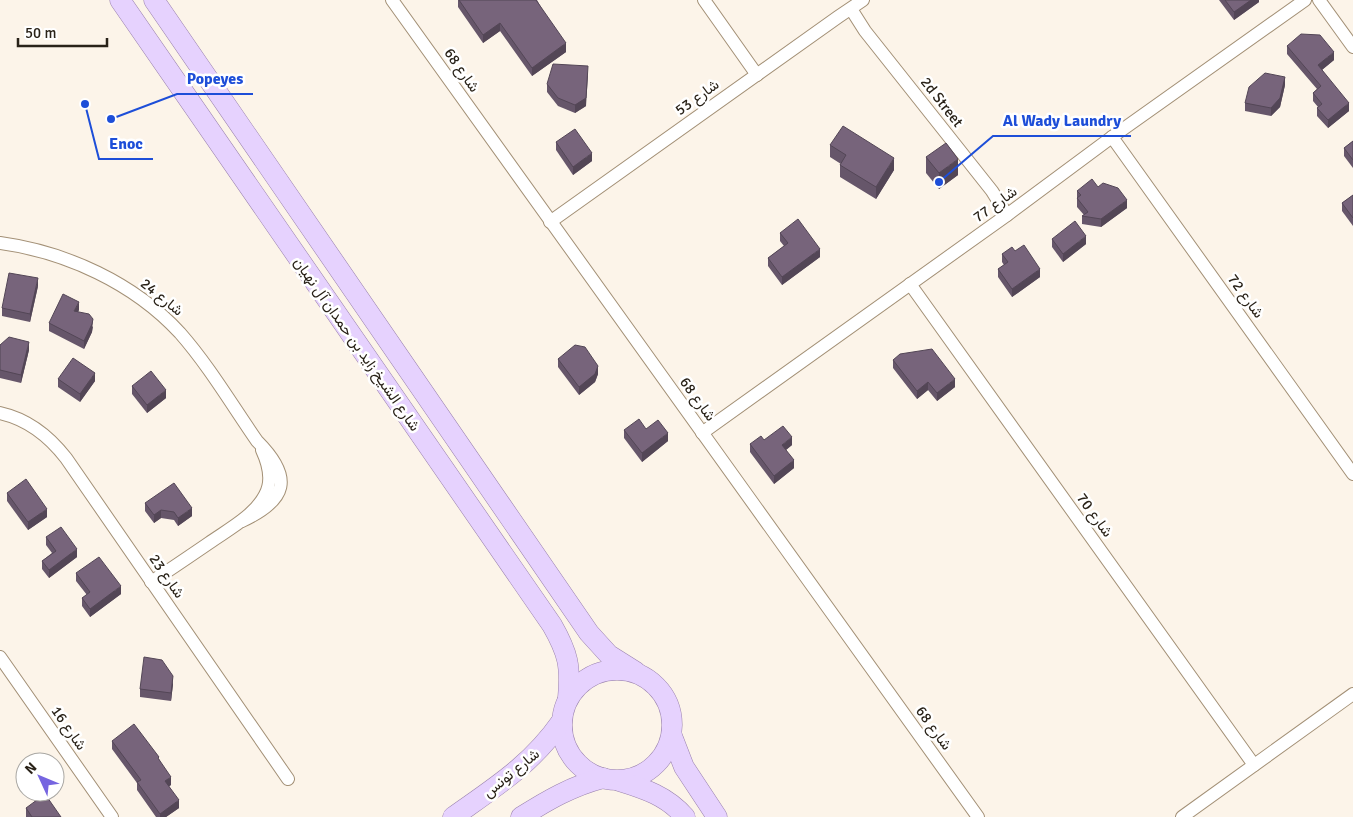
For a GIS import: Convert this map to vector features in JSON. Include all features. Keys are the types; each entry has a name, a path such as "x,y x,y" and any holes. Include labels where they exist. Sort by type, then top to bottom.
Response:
{"main road":[{"name":"شارع الشيخ زايد بن حمدان آل نهيان","path":"120,0 552,625 562,642 568,662 568,698"},
{"name":"شارع الشيخ زايد بن حمدان آل نهيان","path":"154,0 589,633 609,655 636,672"},
{"path":"685,817 666,800 653,792 589,773 577,763 565,744 562,722 568,698 581,683 597,673 616,669 636,672 650,680 661,691 669,705 672,720 672,736 684,767 717,817"},
{"name":"شارع تونس","path":"454,817 526,764 562,722"},
{"path":"521,817 563,791 610,779 636,777 652,768 664,754 672,736"}],"street":[{"name":"شارع 68","path":"392,0 978,817"},
{"path":"704,0 757,75"},
{"name":"شارع 53","path":"550,222 863,0"},
{"name":"شارع 77","path":"702,433 1305,0"},
{"path":"1319,0 1353,47"},
{"name":"2d Street","path":"851,9 866,31 992,191 1007,215"},
{"name":"شارع 72","path":"1112,137 1353,474"},
{"name":"شارع 24","path":"0,243 26,247 76,263 118,284 153,308 189,344 257,441 268,466 268,488 261,501 242,521 151,582"},
{"name":"شارع 70","path":"910,284 1254,765"},
{"name":"شارع 23","path":"0,413 32,426 58,447 288,780"},
{"name":"شارع 16","path":"0,657 112,817"},
{"path":"1182,817 1353,694"}],"building":[{"path":"459,0 536,0 566,43 532,68 500,23 483,35"},
{"path":"1225,0 1251,0 1234,12"},
{"path":"1301,34 1320,35 1334,52 1318,65 1349,103 1328,120 1317,108 1322,104 1313,93 1321,86 1287,46"},
{"path":"553,64 588,66 586,98 575,105 558,98 547,84"},
{"path":"1265,73 1285,77 1280,98 1271,108 1245,103 1249,87"},
{"path":"843,126 894,158 876,187 840,165 846,155 830,145"},
{"path":"575,129 592,153 573,167 556,142"},
{"path":"1353,141 1353,160 1344,148"},
{"path":"946,143 958,159 939,173 926,157"},
{"path":"1092,179 1098,187 1103,183 1118,188 1127,200 1101,219 1082,216 1088,212 1077,198 1081,195 1077,191"},
{"path":"1353,195 1353,218 1342,203"},
{"path":"798,219 820,249 782,277 768,258 788,243 780,233"},
{"path":"1075,221 1086,236 1063,254 1052,239"},
{"path":"1024,245 1040,269 1012,289 998,269 1008,262 1002,254 1012,247 1015,251"},
{"path":"9,273 38,278 30,314 2,308"},
{"path":"63,294 79,302 74,311 89,314 93,319 84,341 49,323"},
{"path":"9,337 29,342 21,375 0,370 0,345"},
{"path":"575,345 585,347 598,366 595,374 579,387 558,359"},
{"path":"932,349 955,379 937,393 928,382 917,391 893,360 900,354"},
{"path":"73,358 95,373 80,394 58,379"},
{"path":"151,371 166,390 147,405 132,386"},
{"path":"639,419 646,429 658,420 668,433 642,453 624,430"},
{"path":"783,426 792,437 782,445 794,460 774,476 750,444 761,436 764,440"},
{"path":"26,479 47,509 28,522 7,493"},
{"path":"174,483 192,508 178,518 174,512 161,510 154,515 145,503"},
{"path":"61,527 77,549 49,570 42,561 56,551 46,537"},
{"path":"99,557 121,586 90,609 82,598 90,592 76,573"},
{"path":"144,657 162,660 173,676 171,693 140,689"},
{"path":"134,724 159,757 171,777 165,781 179,800 160,814 137,782 141,780 112,741"},
{"path":"34,802 51,802 61,817 32,817 26,808"}],"place":[{"name":"Enoc","path":"85,104"},
{"name":"Popeyes","path":"111,119"},
{"name":"Al Wady Laundry","path":"939,182"}]}
